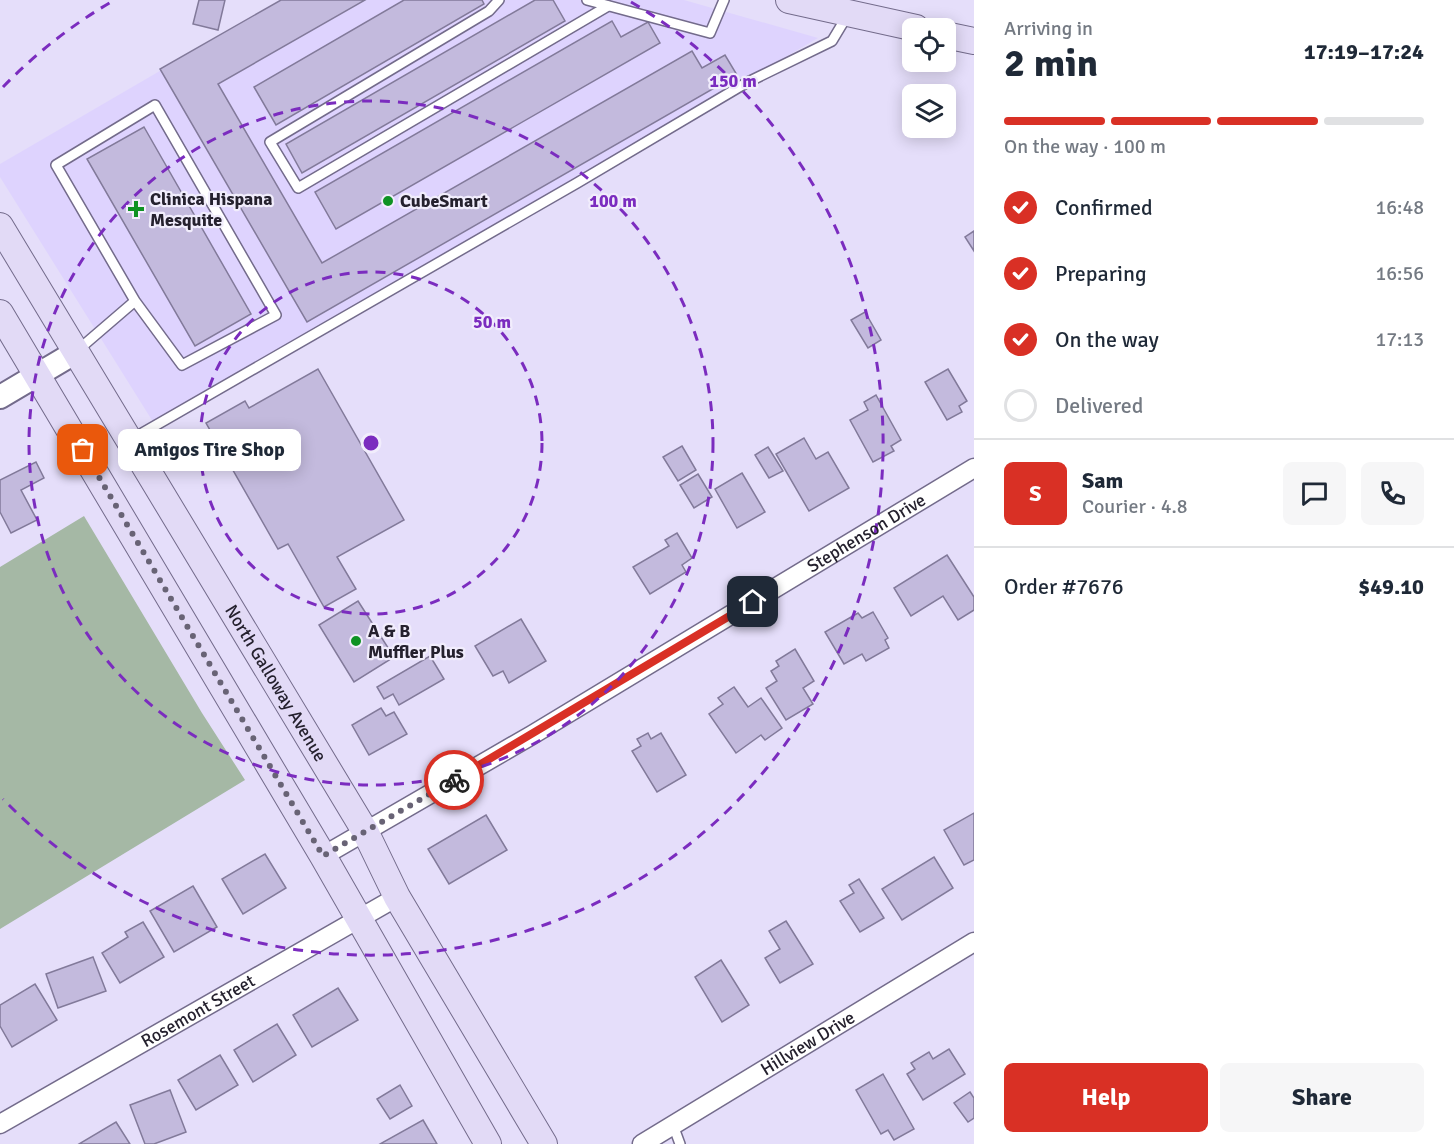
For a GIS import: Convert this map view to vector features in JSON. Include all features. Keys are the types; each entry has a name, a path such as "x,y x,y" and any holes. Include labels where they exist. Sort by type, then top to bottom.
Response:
{"main road":[{"path":"789,0 902,25"},
{"path":"956,37 974,41"},
{"name":"North Galloway Avenue","path":"0,226 365,831 397,897 544,1144"},
{"path":"0,313 323,856 488,1144"}],"street":[{"path":"0,397 76,352"},
{"name":"Stephenson Drive","path":"323,856 532,735 974,468"},
{"name":"Rosemont Street","path":"0,1124 397,897"},
{"name":"Hillview Drive","path":"642,1144 974,942"}],"lane":[{"path":"499,0 489,11 270,142 298,188 608,6"},
{"path":"587,0 710,33 724,0"},
{"path":"130,441 557,195 746,83 832,41 848,14"},
{"path":"154,105 276,315 182,365 135,301 56,165 154,105"},
{"path":"76,352 135,301"},
{"path":"673,1125 680,1144"}],"shaded area":[{"name":"CubeSmart","path":"282,0 684,0 818,38 155,425 0,177 0,164"}],"green space":[{"path":"84,516 202,713 245,780 0,929 0,567"}],"building":[{"path":"199,0 225,0 218,30 193,24"},
{"path":"281,0 365,0 218,84 322,263 692,51 702,68 725,55 737,75 307,322 160,69"},
{"path":"404,0 482,0 484,4 276,125 254,87"},
{"path":"535,0 553,0 565,21 302,173 286,144"},
{"path":"612,21 621,37 648,22 660,43 336,229 315,192"},
{"path":"144,127 251,314 195,346 87,159"},
{"path":"974,231 974,251 965,237"},
{"path":"865,312 881,340 868,348 851,320"},
{"path":"318,369 404,520 337,557 356,589 324,607 288,544 278,549 206,423 245,401 249,408"},
{"path":"948,369 967,401 959,406 962,412 947,420 925,382"},
{"path":"876,395 901,440 891,446 894,451 873,462 850,420 868,410 864,402"},
{"path":"804,438 816,459 828,452 849,488 809,511 776,454"},
{"path":"682,446 696,470 678,481 663,457"},
{"path":"768,447 783,471 769,478 755,455"},
{"path":"36,462 44,478 21,490 37,520 11,533 0,512 0,480"},
{"path":"742,473 765,512 737,528 715,489"},
{"path":"698,474 712,497 694,508 680,485"},
{"path":"677,533 692,558 682,565 686,572 650,594 633,567 669,546 665,540"},
{"path":"947,555 974,597 974,610 958,620 943,596 911,616 894,588"},
{"name":"A & B Muffler Plus","path":"358,601 394,657 354,682 319,625"},
{"path":"873,612 888,638 885,640 889,648 866,661 862,654 844,664 825,632 858,613 862,618"},
{"path":"521,619 546,661 509,683 503,671 493,676 475,646"},
{"path":"795,649 814,681 803,688 813,704 786,720 766,688 777,681 771,671 779,666 776,661"},
{"path":"430,656 444,679 399,705 393,694 384,699 377,687"},
{"path":"734,687 748,707 761,698 782,728 765,740 761,735 736,753 709,714 723,704 718,698"},
{"path":"381,708 386,716 394,712 407,734 369,755 352,725"},
{"path":"648,733 651,739 661,733 686,775 657,792 632,751 641,746 637,739"},
{"path":"974,813 974,860 964,865 944,830"},
{"path":"486,815 507,850 449,884 428,849"},
{"path":"265,854 286,888 243,914 222,879"},
{"path":"934,857 953,888 902,920 882,889"},
{"path":"859,879 884,918 860,932 840,901 854,893 849,885"},
{"path":"193,886 217,927 174,952 150,911"},
{"path":"786,921 813,964 780,983 765,958 780,949 769,931"},
{"path":"143,922 164,957 120,983 102,953 128,937 125,932"},
{"path":"93,957 106,991 58,1008 46,974"},
{"path":"721,960 749,1005 722,1022 695,977"},
{"path":"35,984 57,1020 12,1047 0,1026 0,1005"},
{"path":"338,988 358,1020 312,1047 293,1015"},
{"path":"277,1024 296,1055 253,1082 234,1050"},
{"path":"949,1049 965,1074 923,1100 907,1074 915,1069 911,1063 929,1052 933,1059"},
{"path":"220,1055 238,1085 196,1110 178,1080"},
{"path":"883,1074 914,1129 894,1140 888,1130 881,1134 856,1090"},
{"path":"400,1085 412,1106 390,1119 377,1099"},
{"path":"170,1090 186,1132 154,1144 145,1144 130,1105"},
{"path":"970,1092 974,1098 974,1118 968,1122 954,1103"},
{"path":"423,1120 437,1144 380,1144"},
{"path":"116,1122 130,1144 79,1144"}],"way so far":[{"path":"83,450 323,856 454,780"}],"place":[{"name":"CubeSmart","path":"388,201"},
{"name":"Clinica Hispana Mesquite","path":"136,209"},
{"name":"Amigos Tire Shop","path":"83,450"},
{"name":"A & B Muffler Plus","path":"356,641"}],"route":[{"path":"454,780 753,602"}]}
